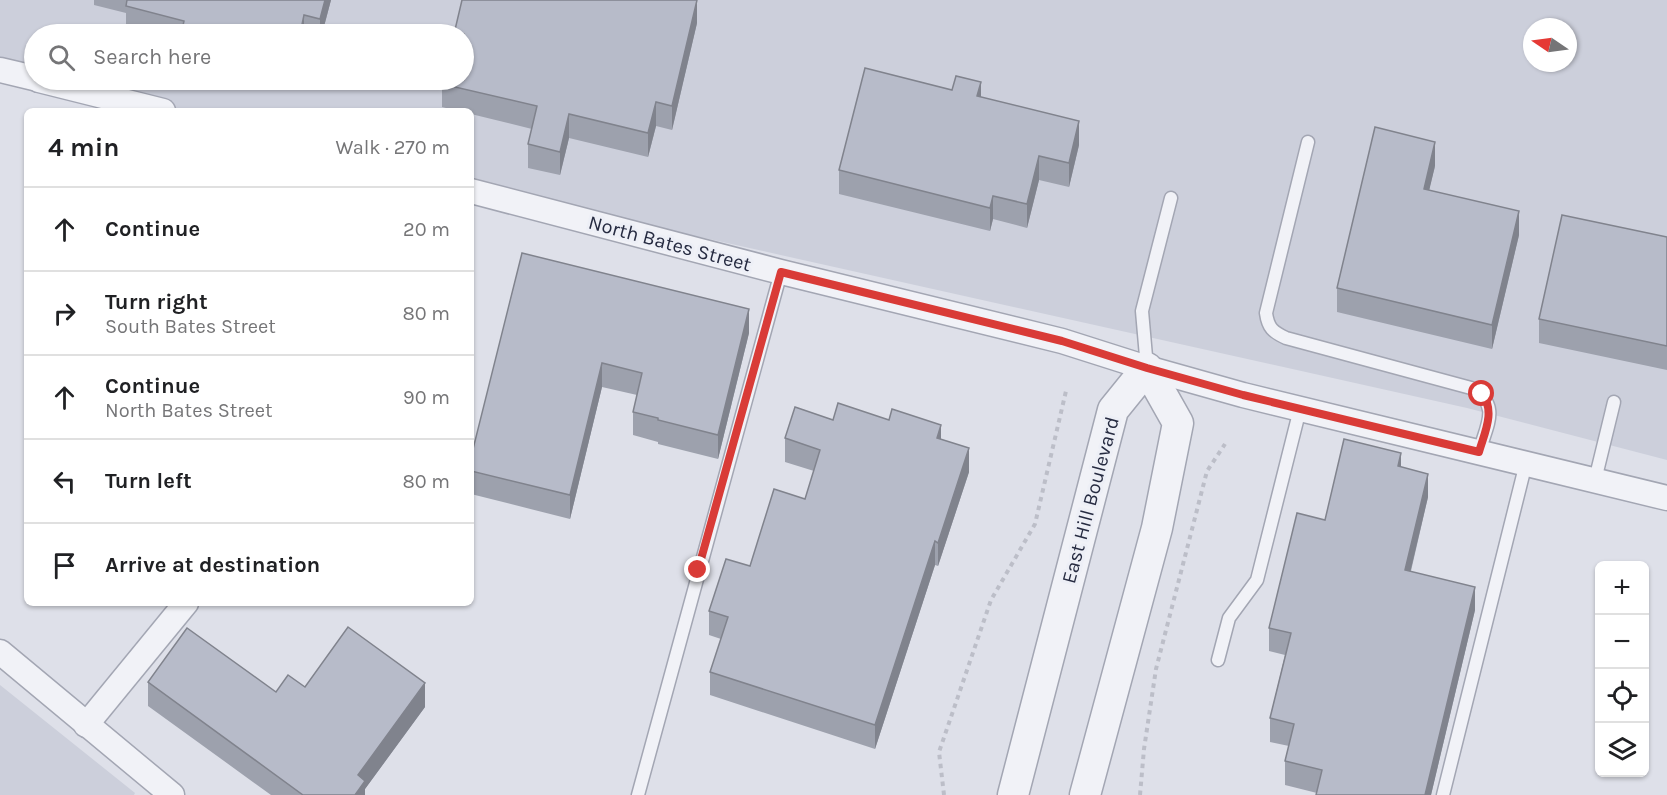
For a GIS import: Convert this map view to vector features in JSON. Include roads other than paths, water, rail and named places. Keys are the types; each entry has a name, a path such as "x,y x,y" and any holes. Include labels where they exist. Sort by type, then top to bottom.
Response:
{"street":[{"path":"0,70 24,76"},
{"path":"79,90 151,108"},
{"name":"North Bates Street","path":"474,192 781,272 1062,341 1147,368 1300,409 1667,498"},
{"path":"1085,795 1157,528 1178,423 1147,368"},
{"name":"East Hill Boulevard","path":"1013,795 1113,410 1147,368"},
{"path":"86,724 184,606"},
{"path":"0,652 172,795"}],"lane":[{"path":"1308,142 1266,314 1268,324 1273,332 1286,338 1471,388 1482,394 1488,400 1490,414 1479,452"},
{"path":"1147,368 1142,311 1170,198"},
{"path":"638,795 781,272"},
{"path":"1595,480 1614,402"},
{"path":"1218,660 1229,618 1257,580 1300,409"},
{"path":"1443,795 1526,463"}]}
